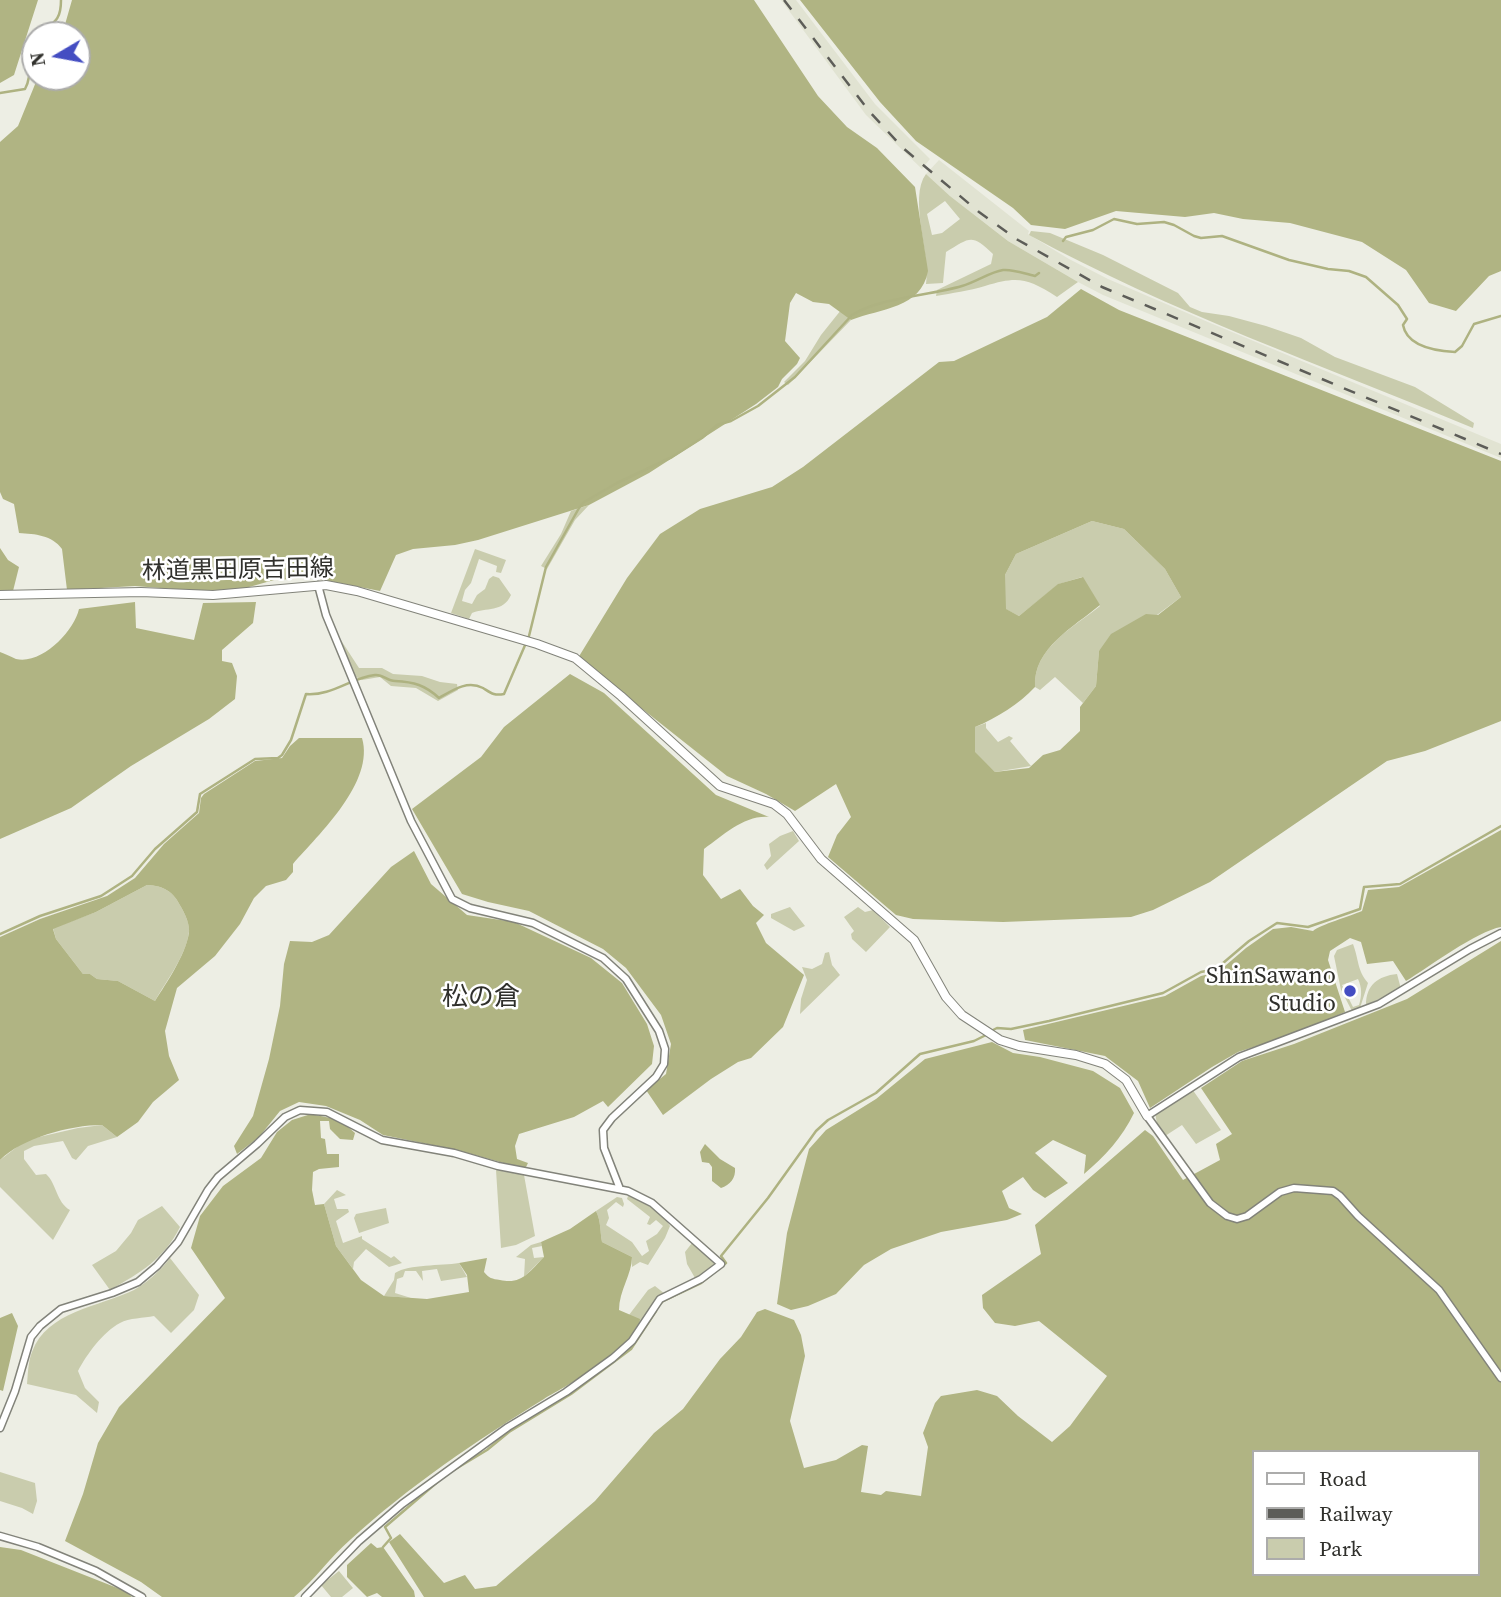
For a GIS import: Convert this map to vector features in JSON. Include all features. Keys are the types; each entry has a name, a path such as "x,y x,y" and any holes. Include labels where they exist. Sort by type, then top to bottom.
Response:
{"street":[{"name":"林道黒田原吉田線","path":"0,595 141,592 235,594 318,585 357,591 556,650 575,659 621,696 720,786 774,804 781,809 821,859 914,940 946,997 962,1015 1000,1040 1076,1055 1105,1064 1126,1080 1147,1116"},
{"path":"318,585 327,615 411,821 452,899 470,908 533,923 603,958 626,979 659,1031 665,1049 664,1064 656,1076 603,1130 604,1148 620,1189"},
{"path":"1501,933 1379,1004 1239,1057 1147,1116 1210,1203 1227,1216 1237,1219 1247,1216 1280,1192 1294,1188 1333,1191 1340,1196 1358,1216 1439,1290 1501,1378"},
{"path":"0,1428 15,1391 31,1337 40,1326 61,1309 138,1282 157,1266 178,1242 218,1177 285,1117 300,1110 327,1112 382,1140 454,1153 498,1166 620,1189 642,1196 721,1264 701,1279 660,1299 632,1341 613,1358 566,1392 508,1427 402,1504 359,1542 305,1597"},
{"path":"0,1536 38,1547 96,1570 142,1597"}],"shaded area":[{"path":"0,0 38,0 31,21 21,21 21,53 14,75 0,83"},
{"path":"72,0 754,0 818,96 847,127 877,148 915,187 928,271 924,284 908,300 851,320 829,304 813,302 796,293 790,303 785,341 800,358 778,387 756,404 649,473 589,505 478,540 413,549 396,555 380,591 314,578 274,580 242,589 198,591 135,586 67,590 62,549 48,538 19,533 14,504 3,499 0,492 0,142 18,126 32,91 91,91 91,21 66,21"},
{"path":"781,0 796,0 875,104 930,159 922,169 866,115"},
{"path":"800,0 1501,0 1501,271 1489,276 1456,311 1429,303 1406,270 1362,242 1290,223 1243,219 1214,213 1185,217 1116,211 1065,229 1031,225 1013,208 916,141 880,102"},
{"path":"939,160 1029,231 1028,234 1069,259 1108,279 1208,322 1501,444 1501,458 1103,295 1078,282 1008,241 950,196 926,174"},
{"path":"1081,289 1119,310 1501,461 1501,721 1425,751 1387,761 1210,882 1153,910 1131,917 1003,922 913,919 896,915 828,857 837,835 851,817 836,784 795,811 727,776 578,658 627,578 660,534 700,509 772,487 803,467 939,362 954,361 1047,317","holes":["1092,521 1124,529 1165,569 1181,597 1158,615 1146,614 1111,634 1099,651 1096,686 1080,707 1080,731 1060,750 1043,755 1029,768 995,772 975,752 975,727 1007,710 1029,693 1035,687 1036,673 1048,650 1067,630 1100,605 1083,577 1058,584 1019,616 1006,609 1005,575 1016,554"]},
{"path":"0,548 8,560 19,567 13,591 0,591"},
{"path":"135,602 136,628 194,640 203,603 256,602 253,623 222,650 222,661 232,663 237,676 235,699 209,719 131,766 71,808 0,839 0,652 16,659 36,657 64,636 79,609"},
{"path":"570,674 604,693 716,795 769,817 751,819 704,849 703,875 721,899 740,889 764,915 756,923 766,943 804,975 783,1027 751,1058 738,1062 711,1079 663,1115 646,1090 666,1074 671,1044 661,1015 626,968 603,949 529,911 462,894 412,809 481,757 504,727"},
{"path":"299,738 362,738 364,755 360,772 353,789 330,823 293,864 293,872 286,880 266,886 254,898 240,924 215,956 177,988 165,1031 169,1056 179,1080 153,1102 138,1122 117,1137 102,1125 76,1127 34,1139 0,1160 0,937 40,919 107,896 135,878 164,844 199,813 204,794 255,761 282,758","holes":["147,885 163,888 175,897 186,916 189,930 180,960 155,1001 118,981 97,979 90,974 83,974 56,939 53,929 96,912"]},
{"path":"1501,830 1501,927 1466,942 1406,981 1393,961 1367,964 1361,942 1350,938 1330,951 1328,960 1345,1012 1291,1035 1238,1052 1150,1108 1138,1081 1105,1056 1025,1040 1023,1030 1165,996 1201,976 1218,972 1273,929 1291,927 1313,931 1362,911 1368,890 1399,887"},
{"path":"414,851 431,884 467,915 514,922 591,958 622,983 647,1024 654,1046 652,1064 608,1107 603,1101 574,1117 519,1134 515,1146 517,1159 528,1163 525,1169 457,1150 383,1135 360,1120 326,1106 299,1102 280,1111 259,1137 237,1154 234,1146 253,1116 269,1059 290,941 312,942 329,935 391,867"},
{"path":"1501,941 1501,1597 424,1597 389,1542 400,1534 444,1583 465,1575 475,1589 496,1586 595,1501 654,1433 683,1409 720,1359 741,1337 757,1312 765,1309 794,1320 801,1335 805,1356 790,1421 804,1468 836,1460 862,1445 868,1446 861,1492 881,1495 886,1491 921,1496 928,1447 923,1433 935,1403 941,1396 977,1390 997,1396 1052,1442 1070,1426 1107,1376 1039,1321 1015,1326 995,1323 983,1308 982,1295 1041,1254 1035,1225 1145,1130 1153,1136 1183,1180 1220,1160 1216,1144 1232,1134 1201,1088 1242,1061 1294,1044 1407,999"},
{"path":"992,1042 1013,1053 1093,1071 1120,1088 1134,1113 1124,1131 1084,1174 1086,1155 1053,1140 1035,1153 1068,1183 1045,1198 1033,1190 1023,1177 1002,1191 1009,1208 1022,1214 1007,1220 941,1232 891,1249 864,1265 836,1294 808,1306 791,1310 777,1304 787,1233 809,1149 826,1130 876,1099 925,1059"},
{"path":"311,1114 340,1120 355,1133 353,1140 340,1139 330,1129 329,1121 320,1121 321,1138 325,1139 327,1154 339,1154 339,1167 313,1172 312,1190 315,1205 324,1204 336,1246 361,1280 384,1296 427,1299 469,1292 467,1275 459,1263 487,1258 484,1272 489,1277 508,1281 520,1279 544,1257 541,1242 570,1229 596,1211 602,1242 632,1257 619,1310 640,1319 636,1330 615,1354 494,1431 419,1483 372,1520 294,1597 162,1597 141,1582 65,1541 98,1443 119,1407 225,1298 191,1248 200,1216 223,1186 261,1158 277,1132 292,1120"},
{"path":"705,1144 720,1159 735,1168 733,1178 724,1187 721,1188 712,1181 712,1167 709,1163 702,1162 700,1152"},
{"path":"12,1313 18,1326 3,1391 0,1390 0,1318"},
{"path":"371,1543 377,1548 383,1547 414,1591 415,1597 382,1597 377,1593 367,1597 347,1577 347,1565"},
{"path":"0,1547 21,1550 125,1591 132,1597 0,1597"}],"green space":[{"path":"926,174 1008,241 1078,282 1057,297 1038,286 1014,280 936,296 937,290 991,264 993,254 975,240 966,241 946,252 943,283 926,284 926,258 919,212 921,184","holes":["945,201 960,219 942,233 932,235 927,214"]},
{"path":"1031,231 1050,233 1103,255 1178,293 1190,307 1202,312 1229,316 1301,338 1335,357 1415,387 1474,423 1473,428 1193,314 1083,263 1029,235"},
{"path":"841,310 851,320 788,385 784,382 805,361"},
{"path":"589,505 575,520 547,569 541,566 561,534 571,511"},
{"path":"1092,521 1124,529 1165,569 1181,597 1099,651 1096,686 1083,703 1055,677 1040,690 1035,687 1036,673 1048,650 1057,640 1100,606 1082,577 1059,584 1019,616 1005,609 1005,575 1016,554"},
{"path":"475,549 506,560 501,573 496,572 497,566 479,559 462,601 472,604 493,576 499,578 511,595 504,605 472,613 469,619 451,613"},
{"path":"335,631 359,668 382,668 393,674 422,676 457,684 458,690 438,701 416,688 391,686 380,677 362,680 356,677"},
{"path":"986,723 986,728 998,742 1009,736 1013,738 1010,741 1031,766 995,772 975,753 975,727"},
{"path":"793,831 799,841 767,870 764,865 771,856 769,844"},
{"path":"147,885 163,888 171,893 184,913 189,929 180,959 155,1001 118,981 97,979 90,974 83,974 56,939 53,928 96,912"},
{"path":"790,907 805,926 794,931 771,918 771,914"},
{"path":"858,907 865,912 873,910 890,927 866,952 852,939 851,934 854,931 844,917"},
{"path":"1353,944 1360,969 1368,983 1360,1008 1352,1011 1341,990 1334,956 1337,950","holes":["1358,979 1360,1001 1359,1005 1353,1007 1342,985"]},
{"path":"829,952 832,965 840,975 800,1014 807,980 802,967 812,969 822,964 825,953"},
{"path":"1397,974 1401,989 1366,1005 1368,992 1374,983"},
{"path":"1192,1089 1221,1130 1196,1144 1182,1125 1165,1136 1157,1124 1155,1112"},
{"path":"102,1125 117,1137 88,1146 76,1160 72,1158 63,1141 34,1146 24,1151 24,1159 36,1175 46,1174 65,1207 70,1210 53,1240 0,1187 0,1160 26,1140"},
{"path":"496,1170 524,1175 535,1236 516,1245 501,1248"},
{"path":"337,1190 346,1195 334,1199 337,1209 348,1209 349,1212 336,1221 343,1243 362,1236 362,1239 402,1263 389,1267 366,1249 354,1262 353,1269 336,1246 324,1204"},
{"path":"628,1196 652,1208 670,1226 648,1265 640,1262 632,1267 632,1257 602,1242 596,1211 617,1197 622,1198 623,1207 616,1202 607,1210 609,1218 606,1225 632,1242 642,1256 649,1251 646,1241 663,1226 656,1220 650,1225 647,1224 650,1217 627,1199"},
{"path":"162,1206 180,1227 174,1238 159,1257 110,1290 92,1265 116,1251 138,1220"},
{"path":"386,1208 389,1223 359,1233 354,1218 356,1214"},
{"path":"541,1242 542,1246 532,1248 534,1258 544,1257 524,1277 525,1259 516,1257 531,1245"},
{"path":"692,1243 715,1267 699,1278 695,1278 687,1264 685,1252"},
{"path":"170,1258 199,1295 194,1310 171,1333 154,1316 124,1321 102,1338 78,1371 85,1388 99,1402 97,1413 76,1395 27,1384 32,1352 49,1327 76,1312 134,1290 154,1276"},
{"path":"459,1263 467,1277 441,1281 437,1269 422,1271 423,1281 416,1271 405,1271 403,1277 397,1279 395,1293 411,1298 384,1296 394,1280 395,1273 401,1270"},
{"path":"655,1286 665,1294 653,1304 640,1324 629,1315 648,1290"},
{"path":"0,1472 35,1483 37,1501 33,1514 0,1501"},
{"path":"339,1571 353,1588 342,1597 331,1597 321,1585"}],"waterway":[{"path":"55,21 61,0"},
{"path":"0,93 21,90"},
{"path":"1063,241 1066,237 1093,230 1114,219 1137,224 1164,222 1201,238 1222,236 1289,260 1349,271 1366,277 1398,305 1407,319 1403,325 1410,338 1416,343 1440,350 1455,352 1462,346 1474,324 1501,316"},
{"path":"0,934 40,916 101,896 132,876 155,849 197,812 200,794 255,759 278,758 282,755 291,740 306,694 333,690 378,675 392,681 419,685 439,698 460,687 471,685 491,693 504,694 529,636 546,567 584,502 672,457 717,425 731,421 758,406 795,377 852,315 877,304 962,286 998,271 1011,270 1035,276 1039,273"},
{"path":"991,1031 1049,1021 1163,993 1201,972 1216,969 1249,941 1277,923 1308,927 1360,909 1364,887 1400,884 1501,826"},
{"path":"659,1305 701,1283 726,1263 721,1256 768,1198 816,1131 828,1120 876,1093 920,1054 974,1041 986,1035"},
{"path":"449,1473 571,1394 631,1349 656,1311"},
{"path":"383,1547 391,1538 385,1527 441,1479"}],"railway":[{"path":"784,0 869,111 903,148 979,212 1018,240 1102,287 1501,454"}],"place":[{"name":"ShinSawano Studio","path":"1350,991"}],"district":[{"name":"松の倉","path":"481,998"}]}
